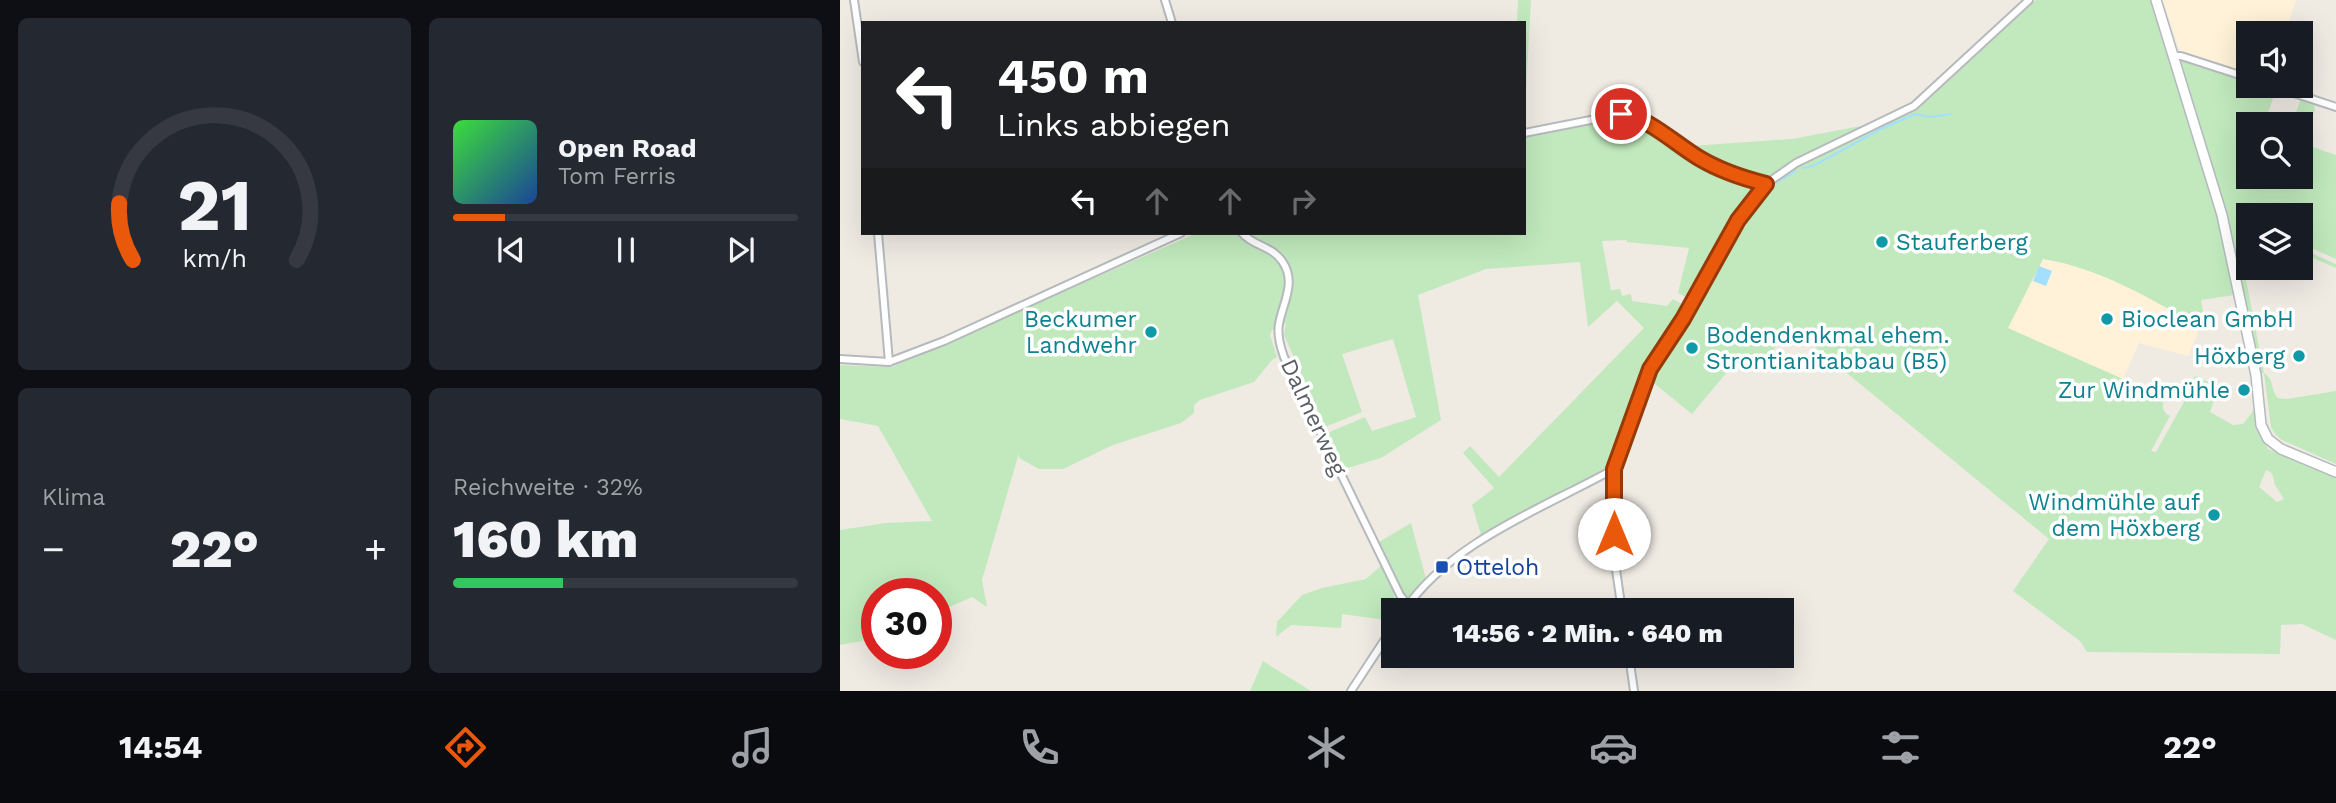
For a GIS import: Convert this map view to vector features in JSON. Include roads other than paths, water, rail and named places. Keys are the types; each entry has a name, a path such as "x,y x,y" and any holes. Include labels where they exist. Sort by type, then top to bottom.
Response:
{"street":[{"path":"854,0 861,48"},
{"path":"1165,0 1171,21"},
{"path":"1620,598 1614,556 1614,469 1650,369 1683,319 1738,220 1766,184 1796,163 1914,106 2029,0"},
{"path":"2156,0 2222,215 2256,375 2264,432 2272,443 2281,449 2336,472"},
{"path":"2174,56 2182,56 2236,74"},
{"path":"2309,98 2336,107"},
{"path":"1526,133 1621,114 1630,115 1701,159 1730,173 1766,184"},
{"path":"878,235 890,362"},
{"path":"840,359 890,362 944,341 1177,235"},
{"name":"Dalmerweg","path":"1244,235 1278,255 1284,263 1290,282 1278,333 1284,357 1401,598"},
{"path":"1415,598 1443,569 1506,524 1568,495 1614,469"},
{"path":"1350,691 1381,645"},
{"path":"1631,668 1634,691"}],"water":[{"path":"2039,266 2052,271 2046,286 2033,281"}],"waterway":[{"path":"1803,168 1813,166 1915,114 1930,117 1951,114"},
{"path":"1768,187 1796,171"},
{"path":"1697,287 1734,219 1759,187"},
{"path":"1615,455 1637,390 1654,351 1686,307"},
{"path":"1619,474 1619,568"}],"place":[{"name":"Stauferberg","path":"1882,242"},
{"name":"Bioclean GmbH","path":"2107,319"},
{"name":"Beckumer Landwehr","path":"1151,332"},
{"name":"Bodendenkmal ehem. Strontianitabbau (B5)","path":"1692,348"},
{"name":"Höxberg","path":"2299,356"},
{"name":"Zur Windmühle","path":"2244,390"},
{"name":"Windmühle auf dem Höxberg","path":"2214,515"},
{"name":"Otteloh","path":"1442,567"}]}
